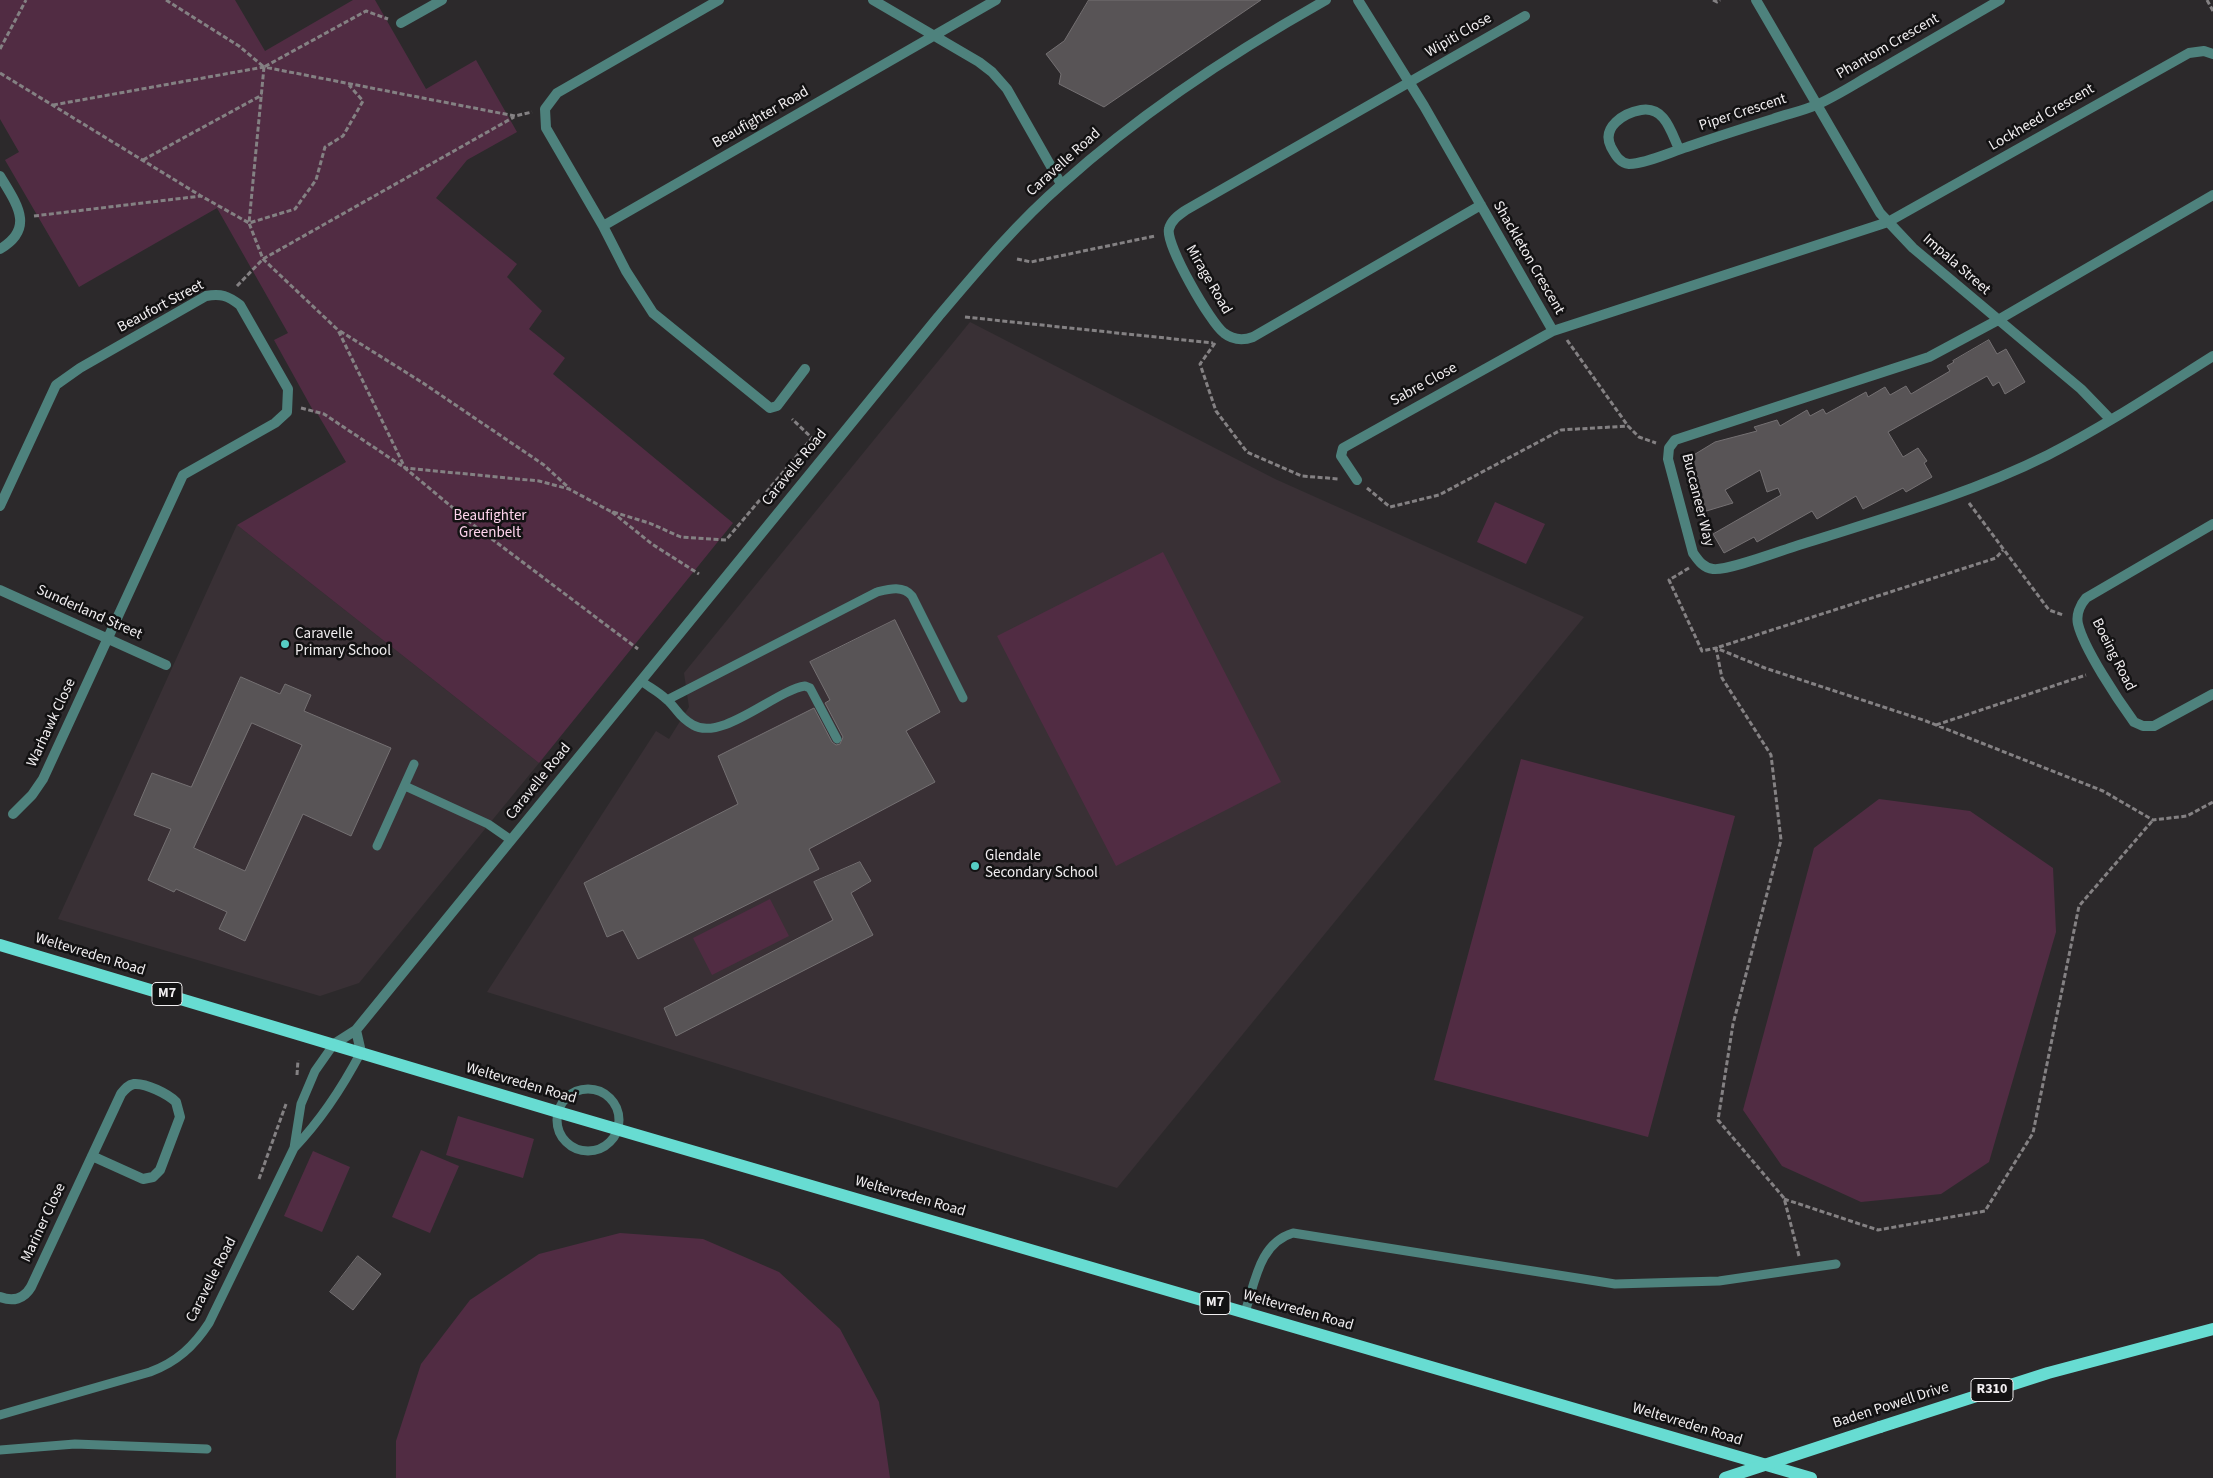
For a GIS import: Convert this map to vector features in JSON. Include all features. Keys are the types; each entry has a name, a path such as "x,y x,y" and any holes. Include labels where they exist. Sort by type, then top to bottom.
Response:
{"main road":[{"name":"Weltevreden Road","path":"0,945 558,1112 619,1128 1811,1478"},
{"name":"Baden Powell Drive","path":"1726,1478 2048,1373 2213,1329"}],"street":[{"path":"401,23 442,0"},
{"path":"719,0 557,93 545,109 546,128 603,226 630,279 653,313 766,407 773,409 777,406 805,369"},
{"path":"874,0 978,62 1000,80 1061,184"},
{"name":"Beaufighter Road","path":"603,226 996,0"},
{"name":"Caravelle Road","path":"334,1044 356,1030 971,277 1032,212 1111,141 1188,84 1239,50 1326,0"},
{"name":"Shackleton Crescent","path":"1358,0 1557,330 1888,222"},
{"name":"Impala Street","path":"1756,0 1874,205 1888,222 1913,248 2080,389 2110,419"},
{"name":"Phantom Crescent","path":"1817,105 2000,0"},
{"name":"Wipiti Close","path":"1408,83 1525,16"},
{"name":"Lockheed Crescent","path":"1888,222 2189,53 2204,50 2213,54"},
{"name":"Mirage Road","path":"1408,83 1186,210 1174,220 1168,235 1173,251 1184,272 1223,333 1236,340 1253,337 1480,205"},
{"name":"Piper Crescent","path":"1679,149 1664,118 1660,113 1653,110 1640,110 1626,116 1610,127 1608,132 1609,142 1617,158 1630,164 1679,149 1817,105"},
{"path":"0,176 16,202 21,217 20,227 16,236 10,244 0,249"},
{"path":"1998,320 2213,195"},
{"name":"Beaufort Street","path":"0,506 56,385 66,376 206,296 218,293 228,296 240,305 288,389 289,404"},
{"name":"Buccaneer Way","path":"1998,320 1921,360 1816,395 1682,436 1675,440 1669,448 1668,459 1693,553 1699,562 1707,567 1718,569 1756,559 1961,492 2000,478 2042,458 2110,419"},
{"name":"Sabre Close","path":"1357,480 1341,454 1346,446 1557,330"},
{"path":"2110,419 2213,356"},
{"path":"109,638 183,476 275,423 287,412 289,404"},
{"name":"Boeing Road","path":"2213,524 2086,598 2081,604 2078,618 2080,628 2101,670 2134,722 2142,726 2154,726 2213,694"},
{"name":"Sunderland Street","path":"0,590 166,665"},
{"name":"Warhawk Close","path":"13,814 32,795 43,779 109,638"},
{"path":"356,1030 361,1052"},
{"name":"Mariner Close","path":"0,1297 8,1300 19,1298 31,1287 92,1156 121,1094 128,1086 132,1084 143,1085 176,1102 180,1118 160,1170 153,1177 143,1178 92,1156"}],"lane":[{"path":"667,700 877,592 892,588 901,589 912,596 963,698"},
{"path":"641,681 667,700 675,711 695,727 711,728 727,723 806,686 810,688 837,739"},
{"path":"377,846 414,764"},
{"path":"404,786 488,824 511,840"},
{"name":"Caravelle Road","path":"0,1415 150,1372 173,1362 193,1345 209,1323 294,1148 301,1104 314,1071 334,1044"},
{"name":"Caravelle Road","path":"294,1148 312,1130 342,1087 361,1052"},
{"path":"591,1088 604,1092 614,1102 620,1116 619,1128 611,1142 600,1149 586,1151 573,1147 562,1138 557,1125 558,1112 565,1099 576,1090 591,1088"},
{"path":"1245,1312 1268,1249 1283,1236 1293,1233 1615,1284 1719,1281 1836,1264"},
{"path":"0,1450 74,1444 207,1450"}],"path":[{"path":"0,50 26,0"},
{"path":"166,0 239,46 264,68 515,116"},
{"path":"1713,0 1717,2 1720,0"},
{"path":"2208,0 2213,11"},
{"path":"53,105 264,68 366,10 401,23"},
{"path":"264,68 249,223 263,259 338,330 423,383 544,465 569,489"},
{"path":"0,73 201,196 249,223 295,209 316,180 325,147 343,136 363,101 348,84"},
{"path":"143,160 262,95"},
{"path":"228,296 263,259 515,116 545,109"},
{"path":"21,217 88,211 201,196"},
{"path":"1017,259 1031,262 1168,235"},
{"path":"965,317 1215,343"},
{"path":"338,330 406,468"},
{"path":"1557,330 1628,426 1640,437 1669,448"},
{"path":"1223,333 1200,364 1216,411 1247,452 1302,476 1357,480 1390,507 1439,495 1561,430 1628,426"},
{"path":"289,404 324,414 406,468 476,527 638,649"},
{"path":"610,511 649,523 680,537 726,540 812,438 792,419"},
{"path":"406,468 539,481 569,489 610,511 652,544 700,574"},
{"path":"1961,492 2049,610 2078,618"},
{"path":"1699,562 1669,580 1702,651 1996,558 2003,550"},
{"path":"1716,648 1765,668 1936,725 2103,791 2153,820 2186,816 2213,802"},
{"path":"1716,648 1722,678 1771,755 1781,840 1733,1024 1718,1120 1784,1198 1802,1268"},
{"path":"1936,725 2101,670"},
{"path":"1784,1198 1878,1230 1985,1211 2033,1133 2079,906 2153,820"},
{"path":"294,1081 298,1073 298,1060"},
{"path":"259,1179 288,1098"}],"shaded area":[{"name":"Glendale Secondary School","path":"970,322 1275,479 1584,617 1117,1188 487,992 656,731 669,739 689,707 684,673"},
{"name":"Caravelle Primary School","path":"237,525 539,763 359,983 320,996 58,919"}],"green space":[{"name":"Beaufighter Greenbelt","path":"0,0 235,0 265,51 353,0 375,0 426,89 476,60 517,132 467,160 436,198 517,264 507,277 542,311 529,329 565,358 553,374 733,523 539,763 237,525 346,462 317,413 315,414 274,340 288,333 217,208 79,287 5,160 19,152 0,119"},
{"path":"1495,502 1545,524 1526,564 1477,542"},
{"path":"1163,552 1281,782 1116,866 997,636"},
{"path":"1521,759 1735,816 1648,1137 1434,1080"},
{"path":"1879,799 1970,811 2053,868 2056,932 1989,1162 1941,1194 1861,1202 1782,1166 1743,1110 1814,848"},
{"path":"770,899 789,936 712,975 693,938"},
{"path":"458,1116 534,1139 523,1178 446,1155"},
{"path":"421,1150 459,1166 430,1233 392,1217"},
{"path":"313,1151 350,1167 322,1232 284,1216"},
{"path":"620,1233 703,1239 779,1272 840,1329 879,1402 890,1478 396,1478 396,1441 421,1364 470,1300 539,1254"}],"building":[{"path":"1089,0 1261,0 1104,107 1059,84 1061,74 1046,54 1064,41"},
{"path":"1989,340 1997,354 2006,349 2025,382 2005,394 1999,382 1993,386 1987,376 1888,432 1903,457 1918,448 1927,461 1924,463 1932,477 1906,492 1903,488 1863,509 1856,496 1817,519 1812,511 1757,542 1754,537 1724,553 1713,534 1781,495 1778,488 1767,492 1760,470 1725,490 1733,503 1697,512 1688,485 1699,479 1687,459 1715,442 1757,431 1754,427 1777,420 1780,426 1807,410 1810,416 1823,409 1826,414 1866,392 1868,397 1885,387 1890,395 1906,386 1911,394 1950,371 1947,366 1953,361"},
{"path":"895,620 940,712 906,731 935,782 809,849 819,869 638,959 623,930 607,937 584,883 738,804 718,756 814,708 832,742 836,745 840,744 843,737 825,703 830,700 810,662"},
{"path":"241,677 280,694 285,684 311,695 304,711 391,748 351,836 303,814 245,941 219,929 227,912 176,889 174,892 148,880 171,829 134,815 152,773 191,787","holes":["252,723 302,745 245,871 194,848"]},
{"path":"860,862 871,881 851,893 873,935 676,1036 664,1008 833,920 814,882"},
{"path":"358,1256 381,1274 353,1310 330,1292"}],"place":[{"name":"Caravelle Primary School","path":"285,644"},
{"name":"Glendale Secondary School","path":"975,866"}]}
